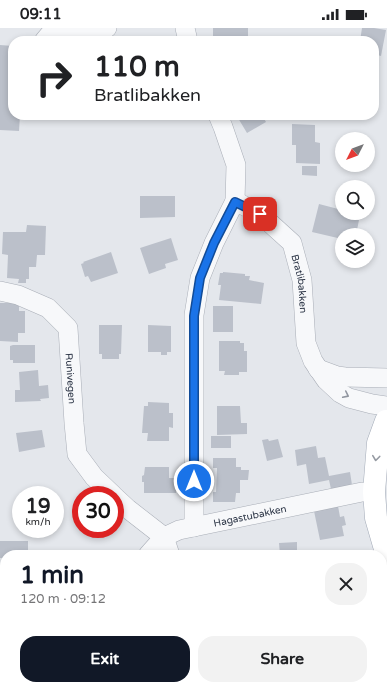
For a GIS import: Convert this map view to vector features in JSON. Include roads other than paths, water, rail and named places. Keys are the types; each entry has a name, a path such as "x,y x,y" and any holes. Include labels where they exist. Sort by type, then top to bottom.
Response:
{"main road":[{"path":"385,550 376,518 374,492 378,443 387,416"},
{"path":"386,550 387,517"}],"street":[{"path":"48,36 76,31 107,28"},
{"path":"194,527 194,316 200,278 214,243 235,202 236,165 220,120"},
{"name":"Bratlibakken","path":"235,202 260,214 292,243 302,280 306,344 308,353 318,369 332,387 344,395 387,416"},
{"name":"Runivegen","path":"0,291 18,295 48,308 68,328 77,454 94,477 103,486"},
{"path":"318,369 337,376 387,378"},
{"name":"Hagastubakken","path":"152,550 164,537 179,530 362,492"},
{"name":"Runivegen","path":"124,505 164,537"},
{"path":"164,537 168,550"}]}
